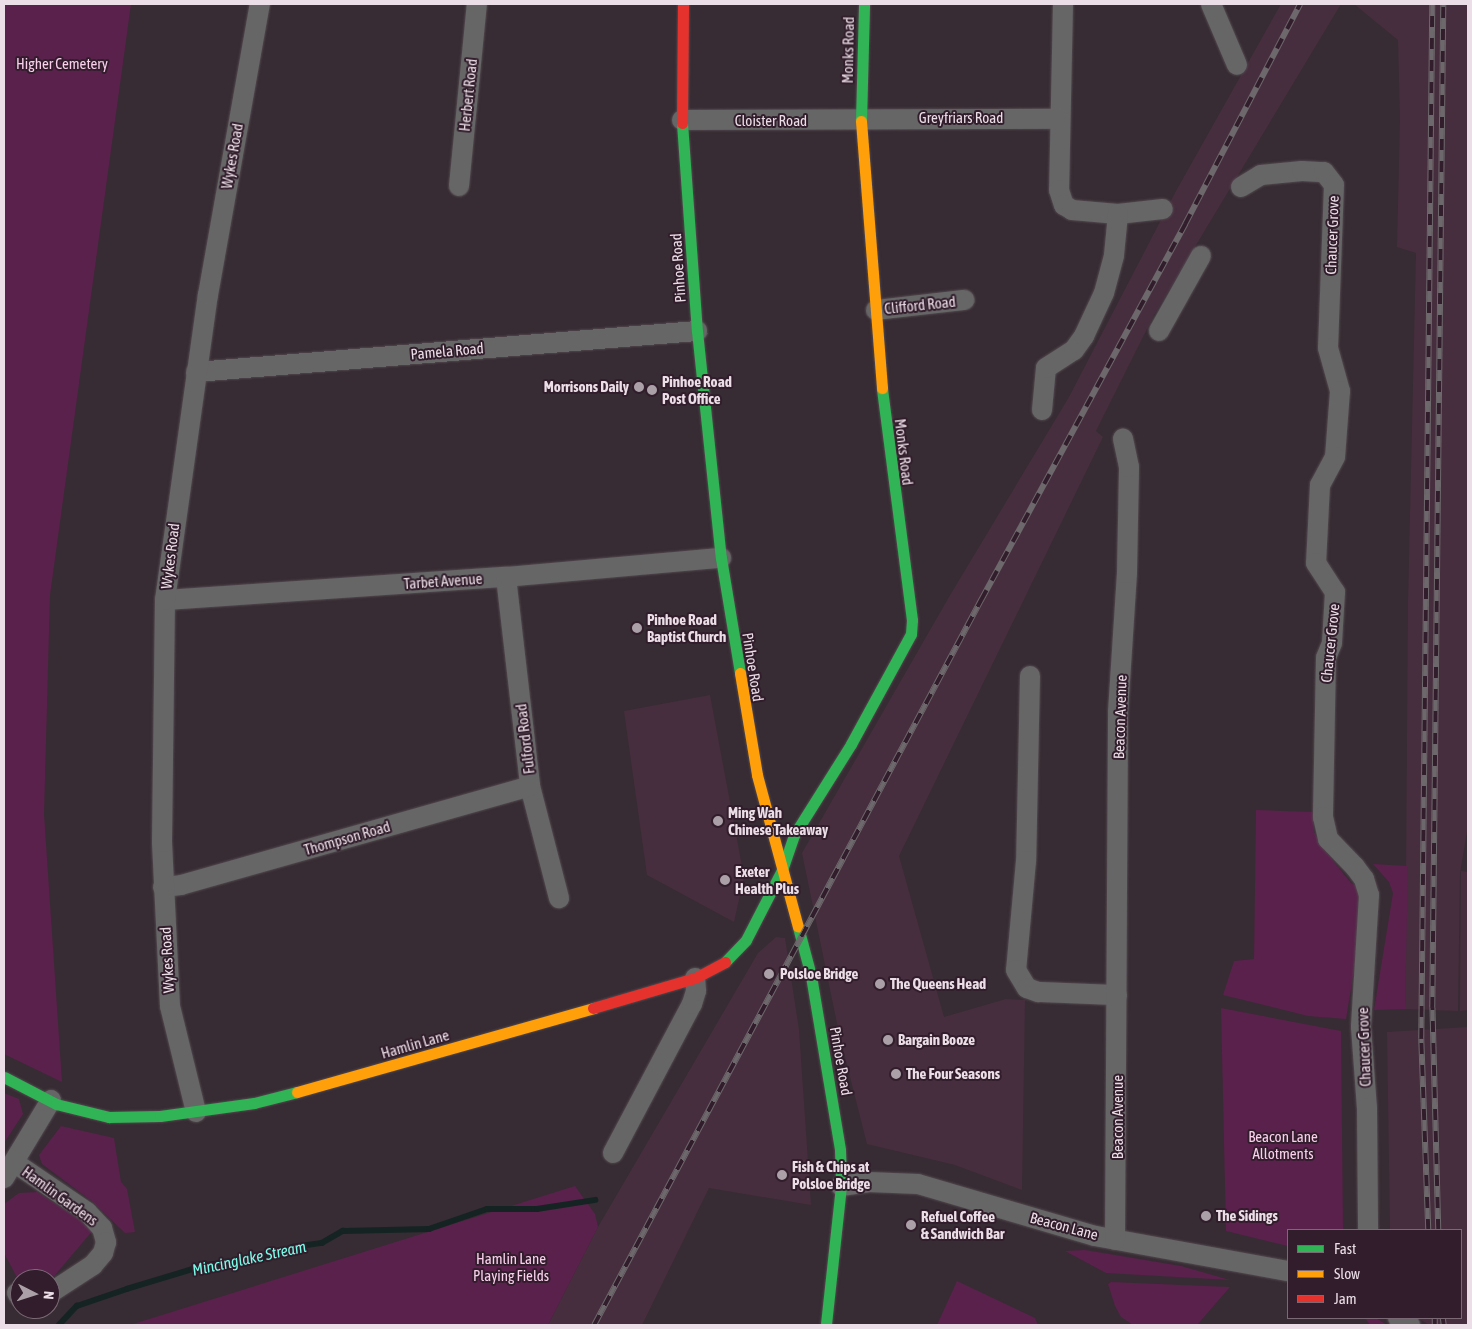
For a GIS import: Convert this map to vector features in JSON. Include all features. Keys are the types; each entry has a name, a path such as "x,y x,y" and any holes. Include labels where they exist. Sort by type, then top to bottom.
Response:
{"street":[{"name":"Wykes Road","path":"196,1112 170,1006 162,887 164,600 196,372 260,4"},
{"name":"Herbert Road","path":"459,186 477,4"},
{"name":"Pinhoe Road","path":"683,4 682,120 697,331 721,558 757,776 811,976 834,1107 841,1186 826,1325"},
{"name":"Monks Road","path":"782,870 794,835 851,744 911,634 912,620 881,384 861,120 864,4"},
{"path":"1063,4 1060,190 1064,205 1072,210 1118,214 1163,209"},
{"path":"1211,4 1237,65"},
{"name":"Greyfriars Road","path":"861,120 1060,119"},
{"name":"Cloister Road","path":"682,120 861,120"},
{"name":"Chaucer Grove","path":"1241,187 1261,175 1302,171 1324,172 1334,185 1328,348 1340,392 1335,456 1320,485 1316,563 1335,592 1332,643 1326,658 1323,817 1328,839 1355,867 1369,895 1361,1027 1367,1108 1368,1229"},
{"path":"1042,410 1046,368 1074,350 1084,336 1104,293 1114,255 1118,214"},
{"path":"1159,331 1201,256"},
{"name":"Clifford Road","path":"876,310 964,300"},
{"name":"Pamela Road","path":"196,372 697,331"},
{"name":"Beacon Avenue","path":"1115,1240 1118,712 1127,573 1129,467 1123,439"},
{"name":"Tarbet Avenue","path":"164,600 506,577 721,558"},
{"name":"Fulford Road","path":"506,577 530,786 559,898"},
{"path":"1030,676 1026,862 1016,970 1026,988 1038,992 1117,995"},
{"name":"Thompson Road","path":"162,887 181,885 530,786"},
{"name":"Hamlin Lane","path":"4,1077 51,1100 86,1113 115,1117 196,1112 254,1103 377,1071 695,978 729,960 746,940 782,870"},
{"path":"613,1153 692,1004 696,992 695,978"},
{"name":"Hamlin Gardens","path":"51,1100 9,1171 87,1212 102,1228 106,1242 103,1253 93,1265 60,1286"},
{"name":"Beacon Lane","path":"841,1186 877,1182 918,1184 1115,1240 1287,1271"}],"shaded area":[{"path":"1281,4 1341,4 1154,315 1096,431 1103,437 899,856 944,1017 1006,999 1025,1000 1022,1190 955,1165 867,1144 839,1033 802,853 949,597 1069,397 1176,191"},
{"path":"1354,4 1468,4 1468,826 1460,873 1458,1011 1405,1009 1408,602 1416,253 1397,247 1400,119 1398,40"},
{"path":"710,695 744,877 734,922 647,875 624,711"},
{"path":"1461,871 1468,872 1468,1010 1460,1011"},
{"path":"776,937 785,938 799,1030 811,1205 709,1188 642,1325 548,1325 598,1227 758,953"},
{"path":"1468,1027 1468,1325 1429,1325 1420,1319 1462,1319 1462,1229 1390,1229 1387,1032"}],"green space":[{"name":"Higher Cemetery","path":"4,4 131,4 50,595 44,814 62,1082 4,1054"},
{"path":"1256,810 1313,812 1314,832 1322,847 1351,883 1360,888 1364,909 1346,1019 1308,1016 1223,995 1234,961 1254,959"},
{"path":"1373,864 1408,866 1405,1009 1374,1010 1393,893 1389,882"},
{"name":"Beacon Lane Allotments","path":"1221,1008 1341,1031 1343,1229 1287,1229 1287,1246 1226,1231"},
{"path":"4,1093 19,1099 23,1114 4,1143"},
{"path":"61,1126 114,1138 121,1182 127,1189 135,1232 125,1233 93,1202 42,1164 39,1155"},
{"name":"Hamlin Lane Playing Fields","path":"575,1186 595,1214 598,1227 548,1325 130,1325"},
{"path":"37,1192 94,1229 60,1269 13,1269 4,1253 4,1204 19,1193"},
{"path":"1085,1250 1181,1266 1230,1280 1106,1273 1065,1251"},
{"path":"957,1281 1035,1318 1038,1325 937,1325"},
{"path":"1111,1282 1230,1287 1197,1325 1133,1325 1121,1317 1115,1306 1108,1284"},
{"path":"1366,1319 1378,1319 1387,1325 1370,1325"}],"waterway":[{"name":"Mincinglake Stream","path":"59,1325 77,1306 127,1289 206,1265 260,1259 293,1247 322,1243 343,1231 429,1229 487,1209 537,1209 595,1200"}],"railway":[{"path":"594,1325 981,600 1185,224 1300,4"},
{"path":"1428,1229 1421,1039 1432,4"},
{"path":"1438,1229 1432,1008 1443,4"},
{"path":"1435,1319 1435,1325"},
{"path":"1443,1319 1444,1325"}],"traffic: fast":[{"path":"861,121 864,4"},
{"path":"682,123 697,331 721,558 740,673"},
{"path":"725,962 746,940 782,870 794,835 851,744 911,634 912,620 882,388"},
{"path":"798,927 811,976 840,1150 841,1186 826,1325"},
{"path":"4,1077 56,1104 109,1117 160,1116 254,1103 297,1092"}],"traffic: slow":[{"path":"861,121 882,388"},
{"path":"740,673 757,775 798,927"},
{"path":"297,1092 593,1008"}],"traffic: jam":[{"path":"682,123 683,4"},
{"path":"593,1008 695,978 725,962"}],"place":[{"name":"Morrisons Daily","path":"639,387"},
{"name":"Pinhoe Road Post Office","path":"652,390"},
{"name":"Pinhoe Road Baptist Church","path":"637,628"},
{"name":"Ming Wah Chinese Takeaway","path":"718,821"},
{"name":"Exeter Health Plus","path":"725,880"},
{"name":"Polsloe Bridge","path":"769,974"},
{"name":"The Queens Head","path":"880,984"},
{"name":"Bargain Booze","path":"888,1040"},
{"name":"The Four Seasons","path":"896,1074"},
{"name":"Fish & Chips at Polsloe Bridge","path":"782,1175"},
{"name":"The Sidings","path":"1206,1216"},
{"name":"Refuel Coffee & Sandwich Bar","path":"911,1225"}]}
